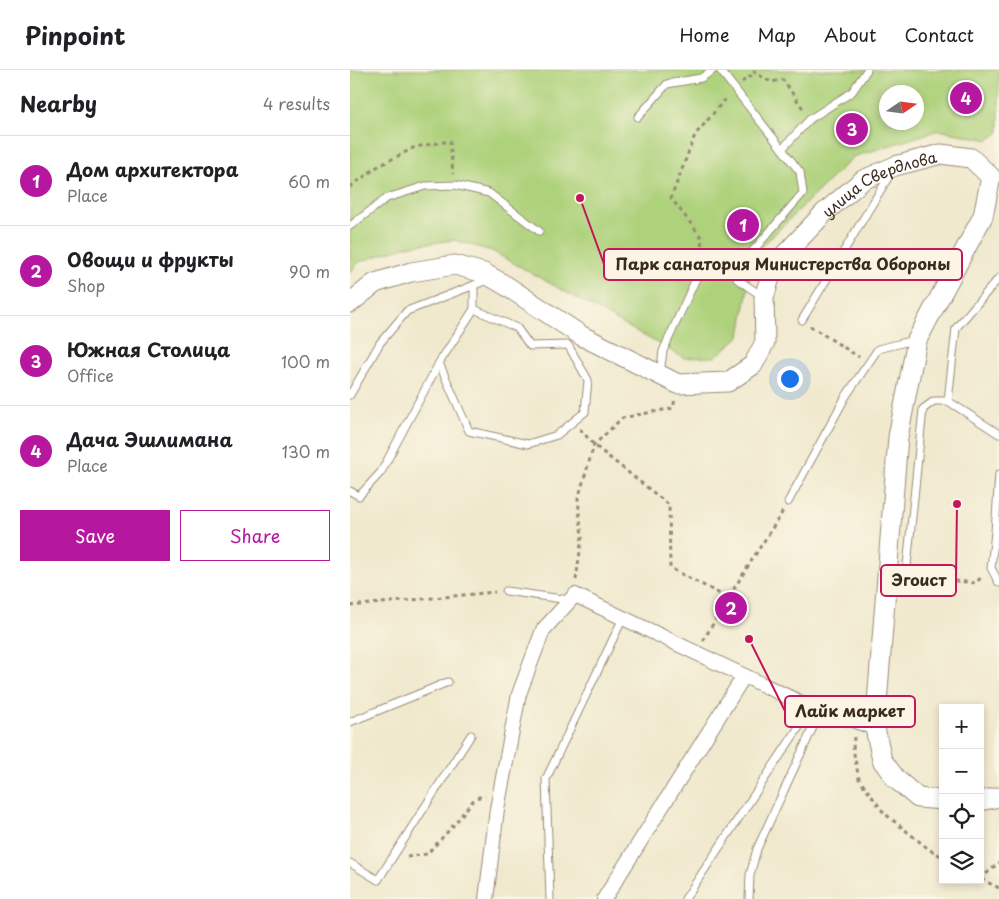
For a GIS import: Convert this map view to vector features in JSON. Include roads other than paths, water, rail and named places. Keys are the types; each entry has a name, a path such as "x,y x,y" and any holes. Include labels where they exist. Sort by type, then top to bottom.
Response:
{"main road":[{"name":"улица Свердлова","path":"350,303 375,283 411,272 456,265 484,273 582,336 678,384 728,382 753,365 765,342 764,298 773,267 824,212 863,180 896,166 940,154 971,158 995,173 983,216 917,340 898,437 875,728 882,760 896,779 918,798 939,800"},
{"path":"984,800 999,797"}],"street":[{"path":"486,899 500,794 519,694 543,630 572,598 623,618 820,712 875,728"},
{"path":"604,899 744,676"}],"lane":[{"path":"638,117 667,84 702,78 713,70"},
{"path":"720,70 800,172 803,193 738,268 737,279 764,298"},
{"path":"782,149 810,119 852,92 867,70"},
{"path":"802,320 896,166"},
{"path":"350,226 387,198 425,186 455,185 488,193 539,231"},
{"path":"660,374 663,351 699,272"},
{"path":"350,395 380,343 407,311 493,278"},
{"path":"948,401 956,328 999,278"},
{"path":"350,491 359,496 381,472 439,363 474,309 474,286"},
{"path":"439,363 469,431 528,444 557,435 585,412 588,380 568,345 530,346 517,328 474,309"},
{"path":"788,502 846,396 878,349 917,340"},
{"path":"906,576 923,409 934,401 948,401 999,434"},
{"path":"999,474 997,531 990,568 999,583"},
{"path":"506,591 572,598"},
{"path":"550,899 546,779 623,618"},
{"path":"350,722 448,682"},
{"path":"685,899 805,718 820,712"},
{"path":"749,899 750,875 757,849 820,712"},
{"path":"350,863 378,880 472,735"}],"place":[{"name":"Дача Эшлимана","path":"966,98"},
{"name":"Южная Столица","path":"852,129"},
{"name":"Парк санатория Министерства Обороны","path":"580,198"},
{"name":"Дом архитектора","path":"743,225"},
{"name":"Эгоист","path":"957,504"},
{"name":"Овощи и фрукты","path":"731,608"},
{"name":"Лайк маркет","path":"749,639"}]}
